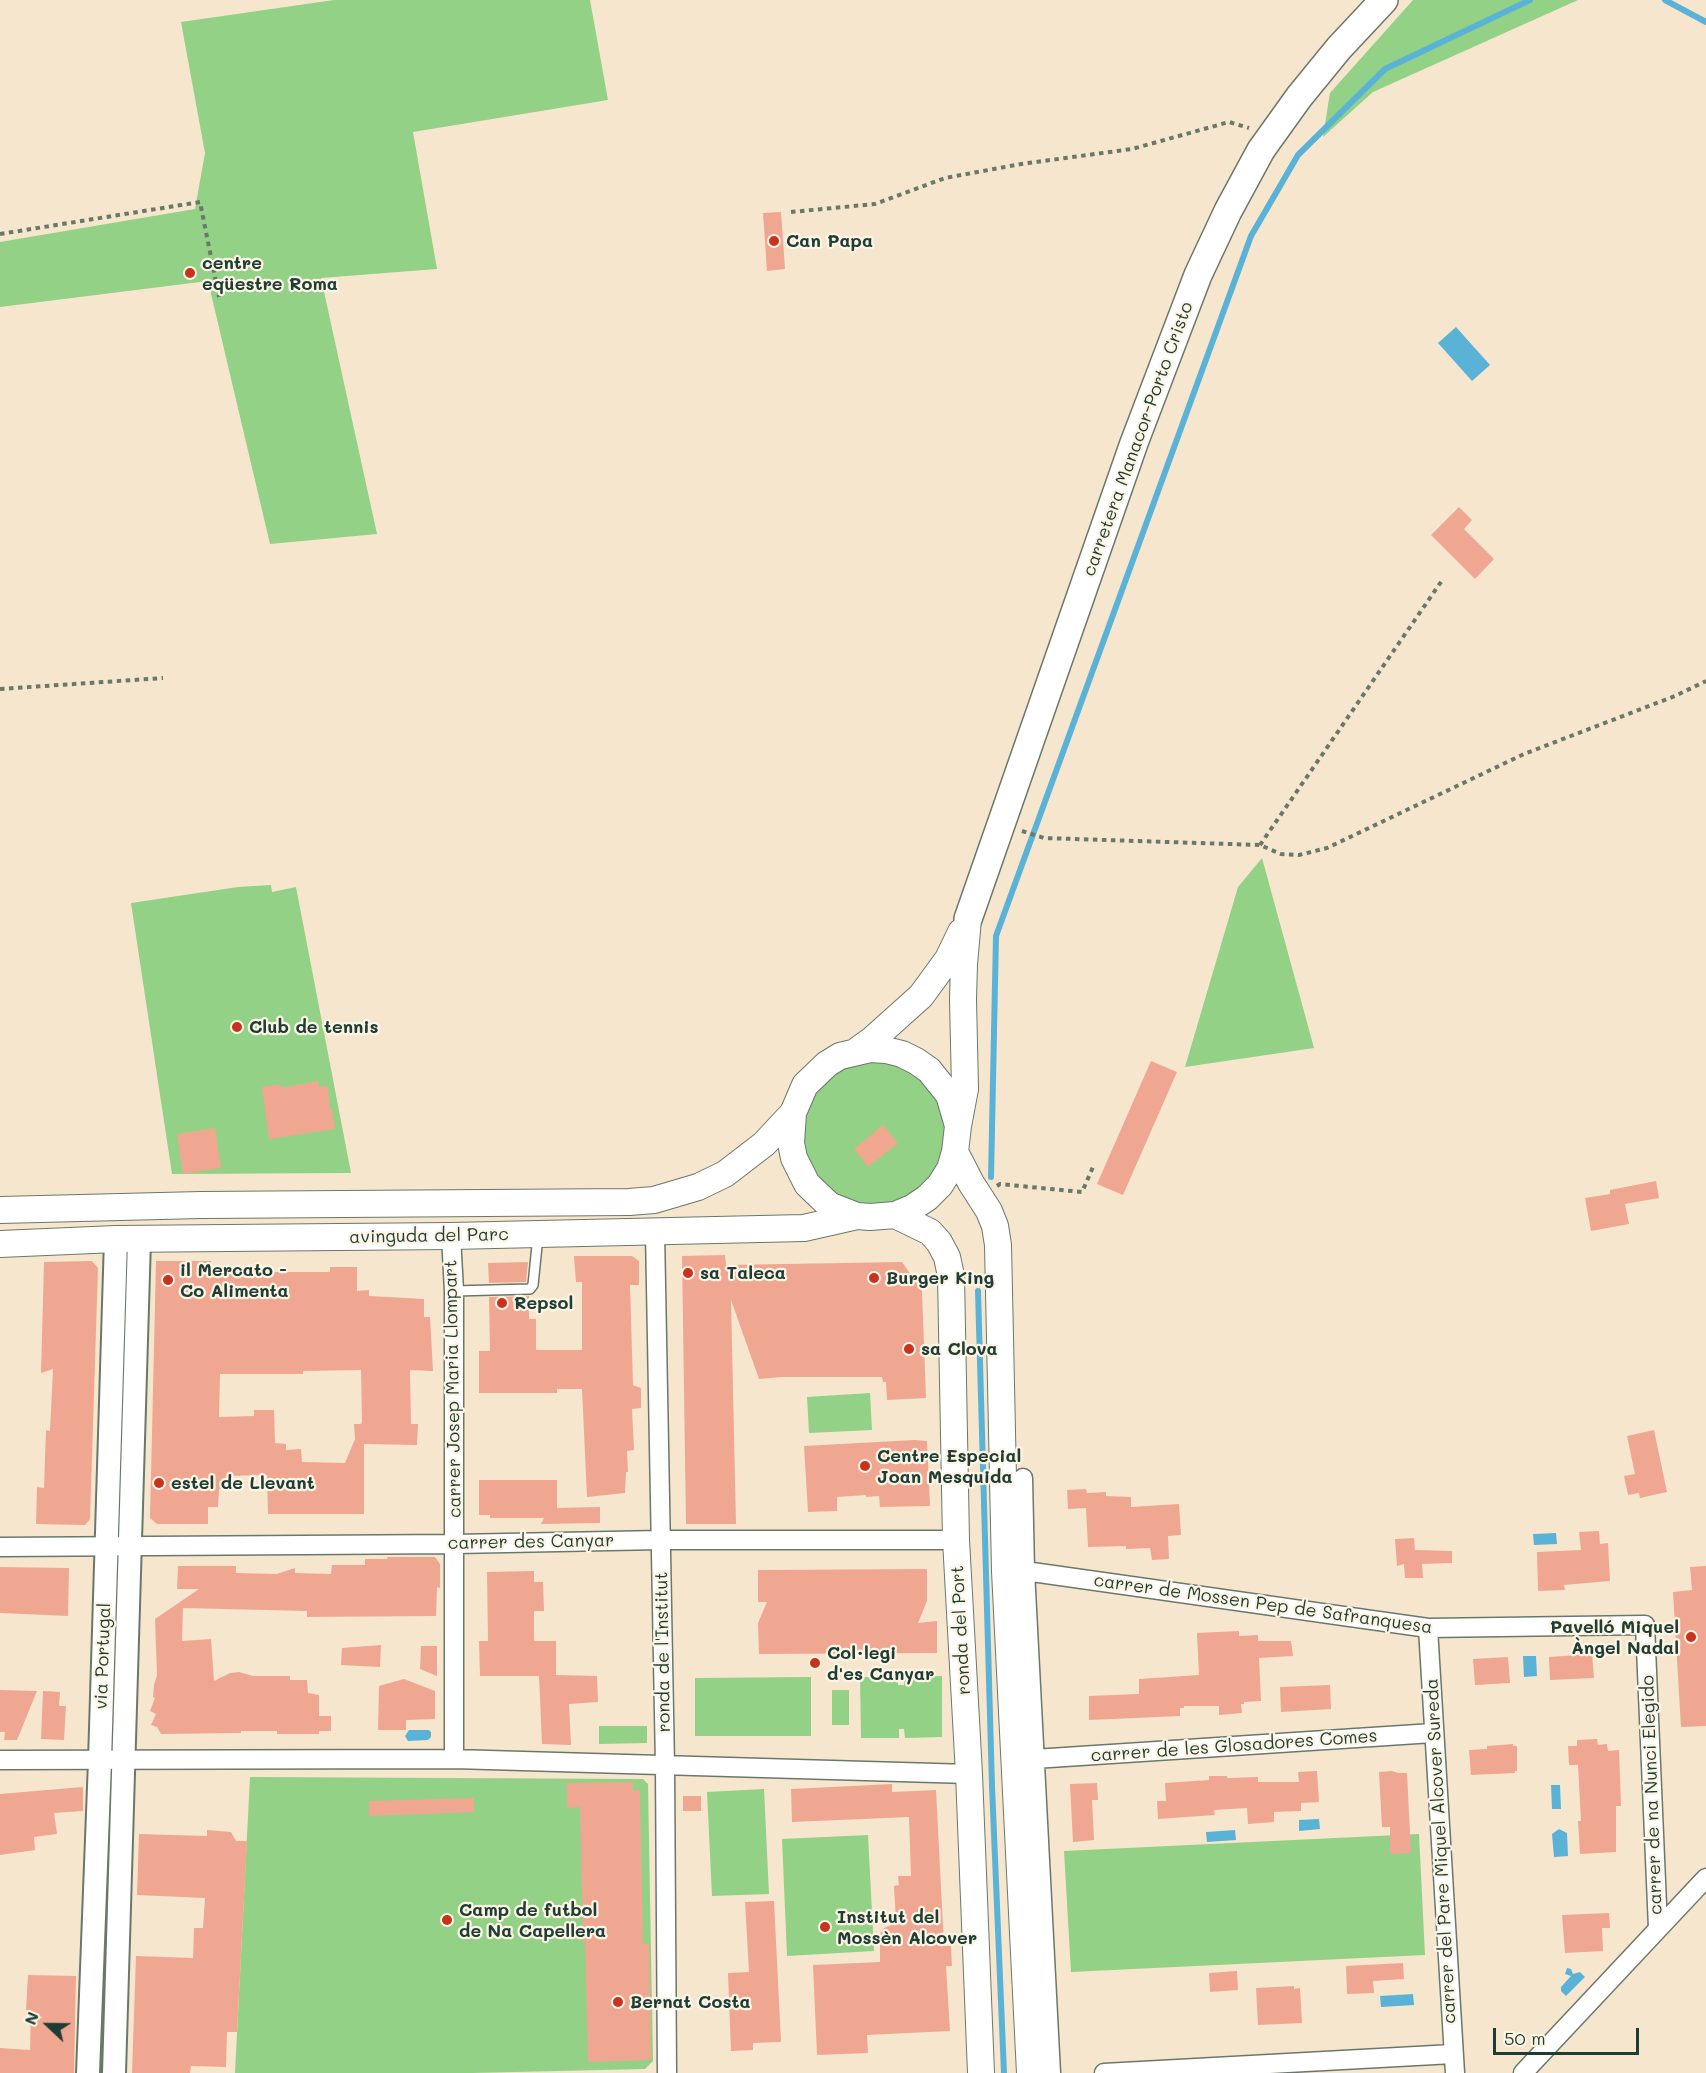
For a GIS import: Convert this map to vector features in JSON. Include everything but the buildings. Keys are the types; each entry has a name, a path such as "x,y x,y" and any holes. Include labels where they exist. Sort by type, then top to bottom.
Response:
{"main road":[{"name":"carretera Manacor-Porto Cristo","path":"968,918 1134,443 1198,275 1228,211 1261,150 1299,97 1339,48 1384,0"},
{"path":"855,1052 921,996 948,959 968,918"},
{"path":"958,1126 949,1095 923,1065 902,1054 870,1049 855,1052 827,1064 815,1074 801,1092 793,1113 790,1143 794,1158 807,1184 829,1204 857,1216 896,1215 927,1198 940,1185 950,1169 955,1152 965,1089 963,999 968,918"},
{"name":"avinguda del Parc","path":"0,1210 201,1205 654,1200 698,1187 725,1174 765,1144 793,1113"},
{"path":"955,1152 989,1211 995,1226 998,1245 1015,1571 1030,2073"},
{"name":"ronda del Port","path":"896,1215 930,1232 939,1242 947,1257 951,1276 956,1540 969,1774 981,2073"},
{"name":"avinguda del Parc","path":"0,1244 804,1228 857,1216"}],"street":[{"name":"ronda de l'Institut","path":"655,1232 665,1766 667,2073"},
{"name":"carrer Josep Maria Llompart","path":"451,1236 454,1291 454,1759"},
{"name":"via Portugal","path":"114,2073 129,1545 127,1240"},
{"name":"via Portugal","path":"88,2073 106,1546 127,1240"},
{"path":"1023,1478 1015,1571 1034,1759 1051,2073"},
{"name":"carrer des Canyar","path":"0,1547 455,1544 660,1540 956,1540"},
{"name":"carrer de Mossen Pep de Safranquesa","path":"1015,1571 1428,1628 1645,1625"},
{"name":"carrer de na Nunci Elegido","path":"1645,1625 1658,1928"},
{"name":"carrer del Pare Miquel Alcover Sureda","path":"1428,1628 1455,2073"},
{"name":"carrer de les Glosadores Comes","path":"1034,1759 1433,1733"},
{"path":"0,1760 454,1759 969,1774"},
{"path":"1523,2073 1706,1878"},
{"path":"1104,2073 1453,2054"}],"lane":[{"path":"454,1291 530,1289 533,1285 538,1234"}],"path":[{"path":"791,212 875,204 945,178 1021,164 1132,149 1229,122 1273,134"},
{"path":"0,234 200,202 219,297"},
{"path":"1260,845 1443,579"},
{"path":"0,689 163,678"},
{"path":"1044,838 1260,845 1281,854 1299,855 1327,848 1524,754 1676,696 1706,681"},
{"path":"981,1197 1000,1184 1082,1192 1093,1167"}],"green space":[{"name":"centre eqüestre Roma","path":"334,0 590,0 608,100 413,132 437,269 321,278 377,534 270,544 208,281 0,307 0,242 195,209 205,153 181,22"},
{"path":"1413,0 1578,0 1373,92 1323,137 1330,93"},
{"path":"1262,858 1314,1048 1185,1067 1238,887"},
{"name":"Club de tennis","path":"271,885 272,892 296,887 351,1173 172,1174 131,903 238,887"},
{"path":"874,1061 901,1067 914,1073 925,1082 934,1093 940,1106 946,1133 940,1160 934,1173 925,1184 914,1193 901,1199 874,1205 847,1199 834,1193 823,1184 814,1173 808,1160 802,1133 808,1106 814,1093 823,1082 834,1073 847,1067"},
{"path":"870,1393 872,1430 809,1433 807,1397"},
{"path":"942,1676 942,1737 905,1738 904,1729 899,1729 899,1738 861,1738 860,1677 898,1677 898,1685 904,1685 904,1677"},
{"path":"811,1677 811,1736 695,1736 695,1678"},
{"path":"832,1690 849,1690 849,1725 832,1725"},
{"path":"599,1726 647,1726 647,1743 599,1744"},
{"name":"Camp de futbol de Na Capellera","path":"250,1777 643,1779 648,1784 653,2061 645,2069 471,2073 235,2073"},
{"path":"764,1789 769,1894 712,1896 707,1792"},
{"path":"1419,1834 1425,1955 1071,1972 1064,1851"},
{"path":"868,1835 874,1951 787,1956 782,1839"}],"water":[{"path":"1456,327 1490,365 1472,381 1438,343"},
{"path":"1556,1533 1557,1544 1534,1545 1533,1534"},
{"path":"1523,1656 1536,1656 1537,1676 1524,1677"},
{"path":"409,1730 429,1730 431,1737 428,1740 408,1741 405,1736"},
{"path":"1551,1785 1560,1785 1561,1809 1552,1809"},
{"path":"1319,1819 1320,1829 1299,1831 1299,1820"},
{"path":"1559,1829 1567,1833 1568,1856 1554,1857 1552,1834"},
{"path":"1235,1830 1236,1840 1207,1842 1206,1832"},
{"path":"1567,1968 1571,1969 1573,1974 1580,1972 1585,1977 1566,1996 1561,1991 1561,1987 1571,1976 1565,1974"},
{"path":"1413,1994 1414,2005 1381,2007 1380,1996"}],"waterway":[{"path":"991,1177 996,936 1251,236 1298,155 1385,69 1530,0"},
{"path":"1665,0 1706,22"},
{"path":"978,1291 992,1786 1004,2073"}],"place":[{"name":"Can Papa","path":"774,241"},
{"name":"centre eqüestre Roma","path":"190,273"},
{"name":"Club de tennis","path":"237,1027"},
{"name":"sa Taleca","path":"688,1273"},
{"name":"Burger King","path":"874,1278"},
{"name":"il Mercato - Co Alimenta","path":"168,1280"},
{"name":"Repsol","path":"502,1303"},
{"name":"sa Clova","path":"909,1349"},
{"name":"Centre Especial Joan Mesquida","path":"865,1466"},
{"name":"estel de Llevant","path":"159,1483"},
{"name":"Pavelló Miquel Àngel Nadal","path":"1691,1637"},
{"name":"Col·legi d'es Canyar","path":"815,1663"},
{"name":"Camp de futbol de Na Capellera","path":"447,1920"},
{"name":"Institut del Mossèn Alcover","path":"825,1927"},
{"name":"Bernat Costa","path":"618,2002"}]}
